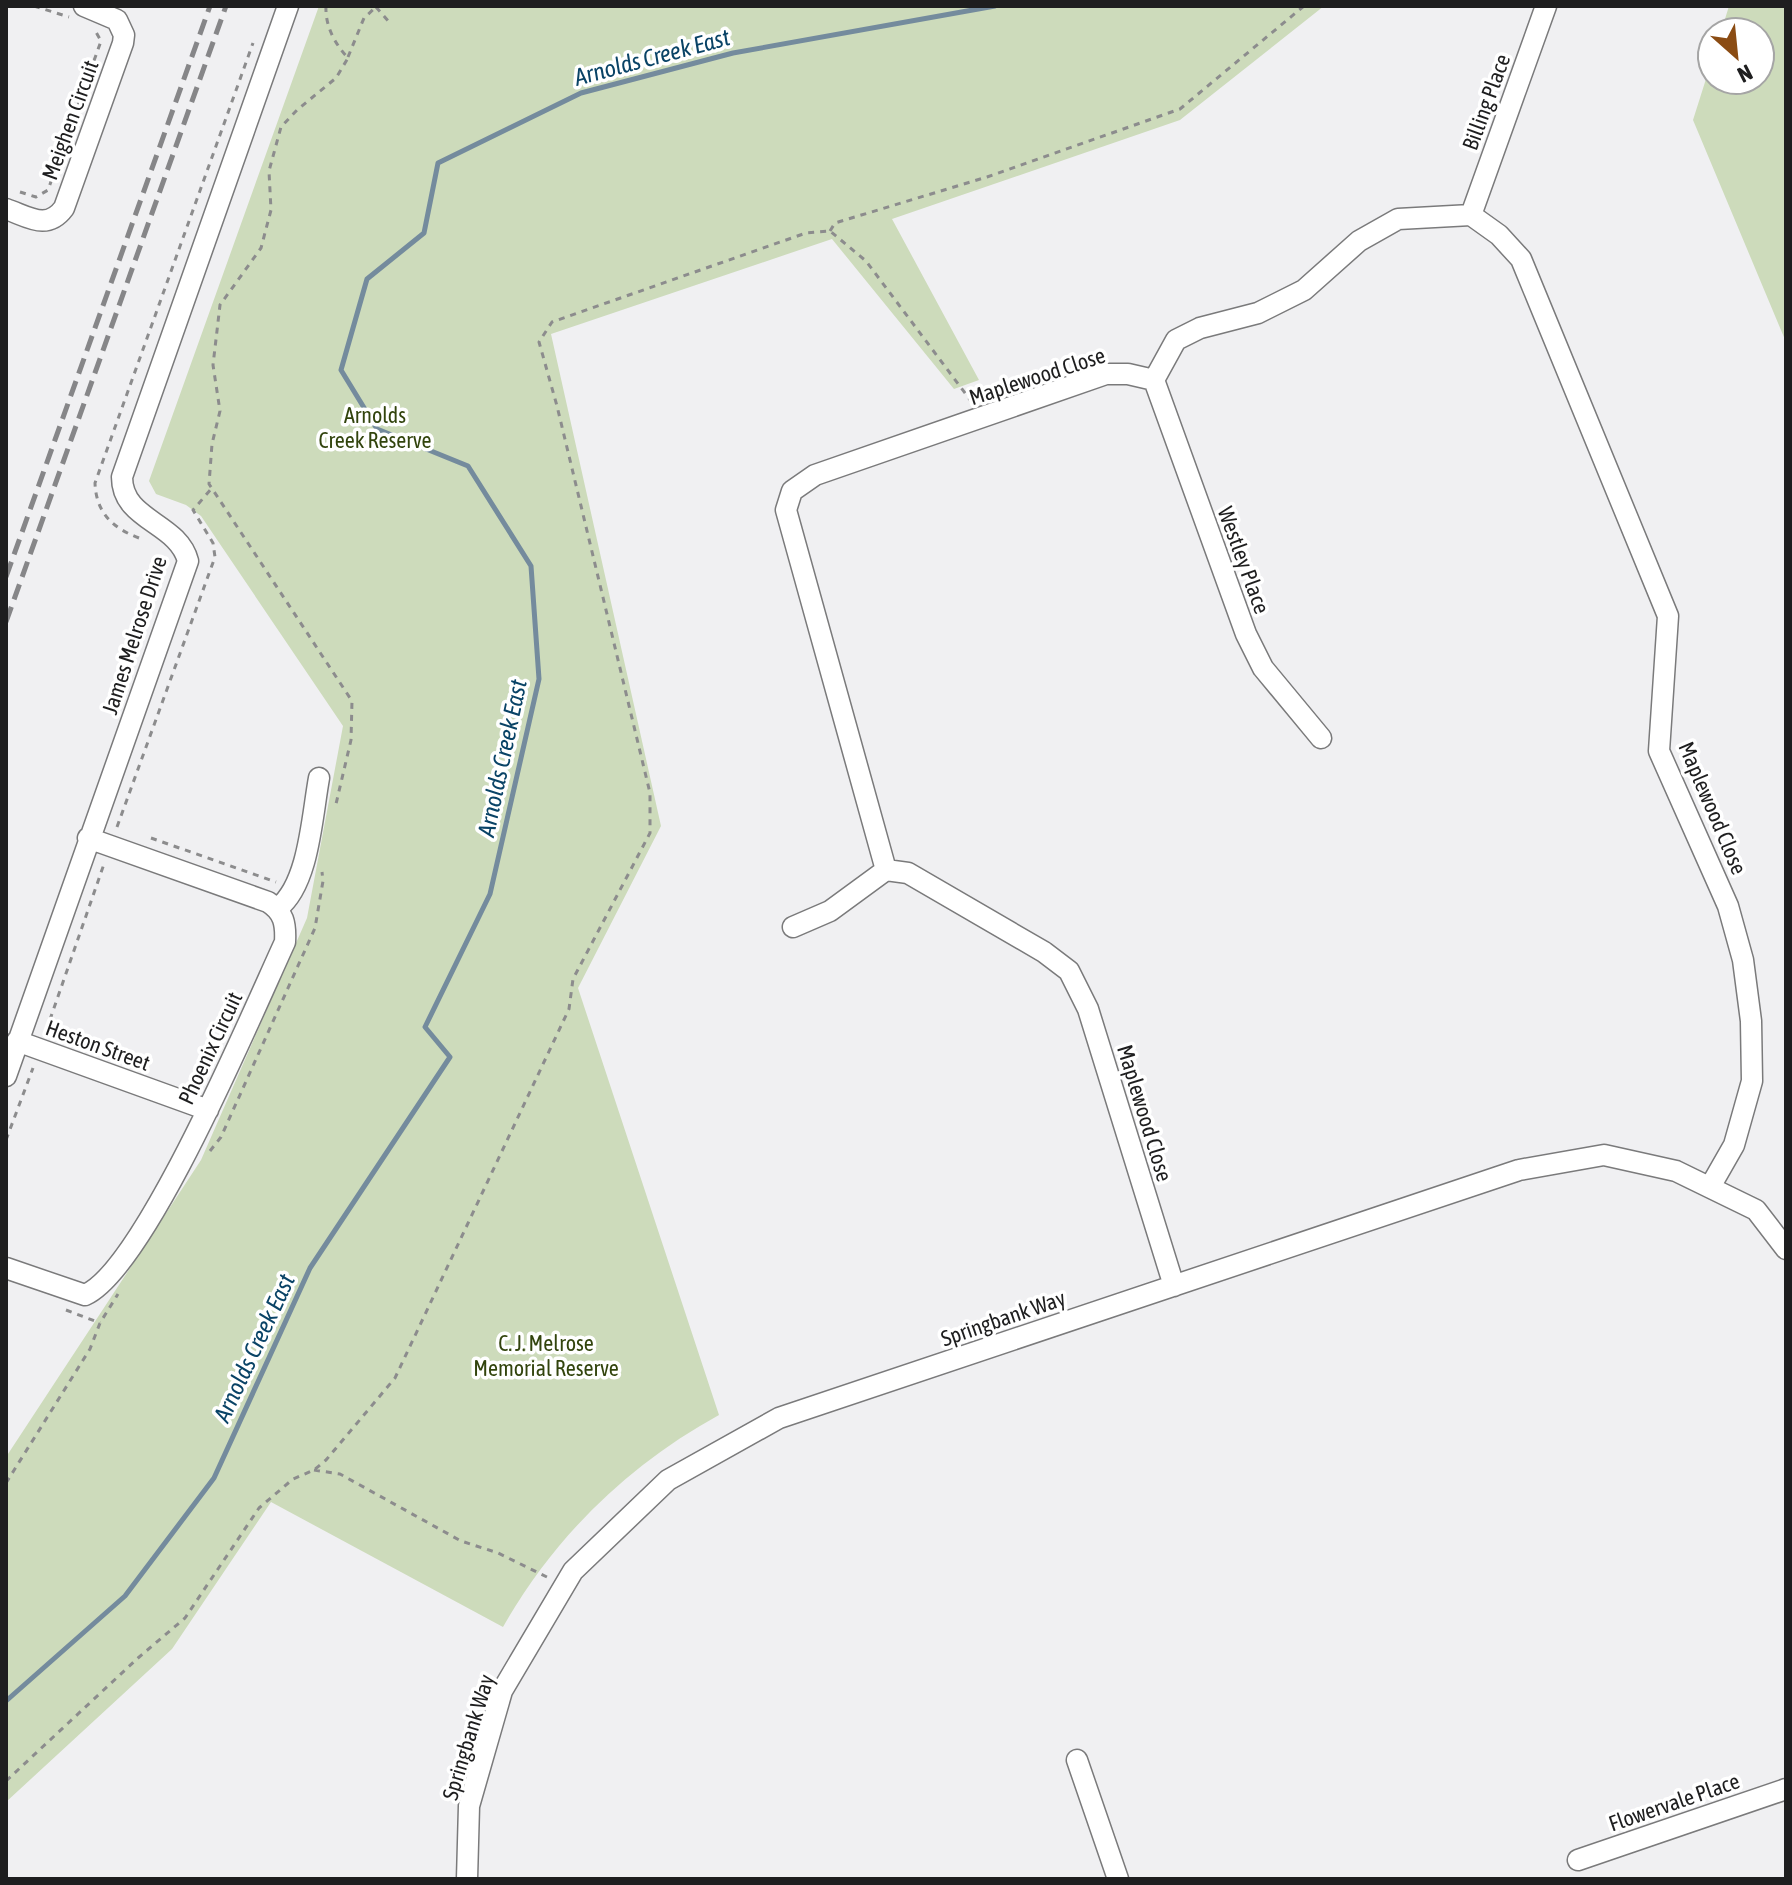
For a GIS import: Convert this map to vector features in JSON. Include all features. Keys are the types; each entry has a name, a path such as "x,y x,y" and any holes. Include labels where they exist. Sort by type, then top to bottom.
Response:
{"street":[{"name":"James Melrose Drive","path":"6,1076 188,561 185,549 174,536 135,510 127,501 122,490 122,477 288,6"},
{"name":"Billing Place","path":"1471,215 1546,6"},
{"name":"Meighen Circuit","path":"6,209 46,221 55,218 64,208 124,35 117,20 79,12"},
{"path":"1154,380 1176,340 1200,328 1258,313 1304,290 1359,241 1398,219 1471,215"},
{"name":"Maplewood Close","path":"1471,215 1499,235 1521,259 1668,616 1659,751 1728,906 1743,960 1751,1021 1752,1081 1734,1145 1710,1187"},
{"name":"Maplewood Close","path":"1154,380 1128,374 1106,374 815,475 792,491 786,510 886,870 908,873 1044,952 1069,971 1088,1009 1174,1286"},
{"name":"Westley Place","path":"1154,380 1246,634 1263,668 1321,738"},
{"path":"88,838 278,908 290,899 302,869 319,778"},
{"path":"793,927 830,911 886,870"},
{"name":"Phoenix Circuit","path":"6,1268 85,1295 109,1279 162,1198 208,1110 285,942 286,924 278,908"},
{"name":"Heston Street","path":"17,1041 208,1110"},
{"name":"Springbank Way","path":"467,1879 469,1806 502,1691 573,1571 668,1480 779,1418 1519,1170 1604,1155 1676,1171 1756,1210 1786,1249"},
{"path":"1077,1760 1118,1879"},
{"name":"Flowervale Place","path":"1578,1860 1786,1789"}],"path":[{"path":"34,6 79,12"},
{"path":"326,6 325,17 337,46 348,58"},
{"path":"332,816 351,740 352,701 209,484 212,444 220,411 213,365 220,305 261,248 271,210 269,171 281,127 336,78 348,58 355,34 364,18 377,6 389,22"},
{"path":"830,231 835,223 987,177 1180,109 1304,6"},
{"path":"21,192 36,197 48,190 101,41 95,28"},
{"path":"6,1781 185,1618 259,1508 293,1479 314,1470 326,1460 395,1378 569,1009 573,979 650,833 650,793 539,342 552,322 806,233 830,231 866,261 984,418"},
{"path":"147,837 295,889"},
{"path":"210,1151 219,1142 315,928 323,881 322,868"},
{"path":"6,1483 90,1349 100,1323 119,1292"},
{"path":"314,1470 340,1474 461,1541 498,1553 539,1572"}],"green space":[{"name":"Arnolds Creek Reserve","path":"319,6 1324,6 1180,120 892,219 979,380 954,389 832,239 551,334 661,826 578,988 719,1415 654,1457 596,1506 545,1563 503,1627 271,1502 172,1649 6,1802 6,1457 201,1160 307,918 343,726 201,516 186,505 156,494 149,481"},
{"path":"1729,6 1786,6 1786,342 1693,120 1701,96 1776,96 1776,16 1726,16"}],"waterway":[{"name":"Arnolds Creek East","path":"6,1701 125,1596 214,1478 310,1268 450,1057 425,1027 490,894 539,679 531,566 468,466 377,429 341,370 367,279 424,233 438,163 581,93 733,53 995,6"}],"railway":[{"path":"6,577 210,6"},
{"path":"6,622 226,6"}],"park label":[{"name":"C. J. Melrose Memorial Reserve","path":"546,1356"}]}
